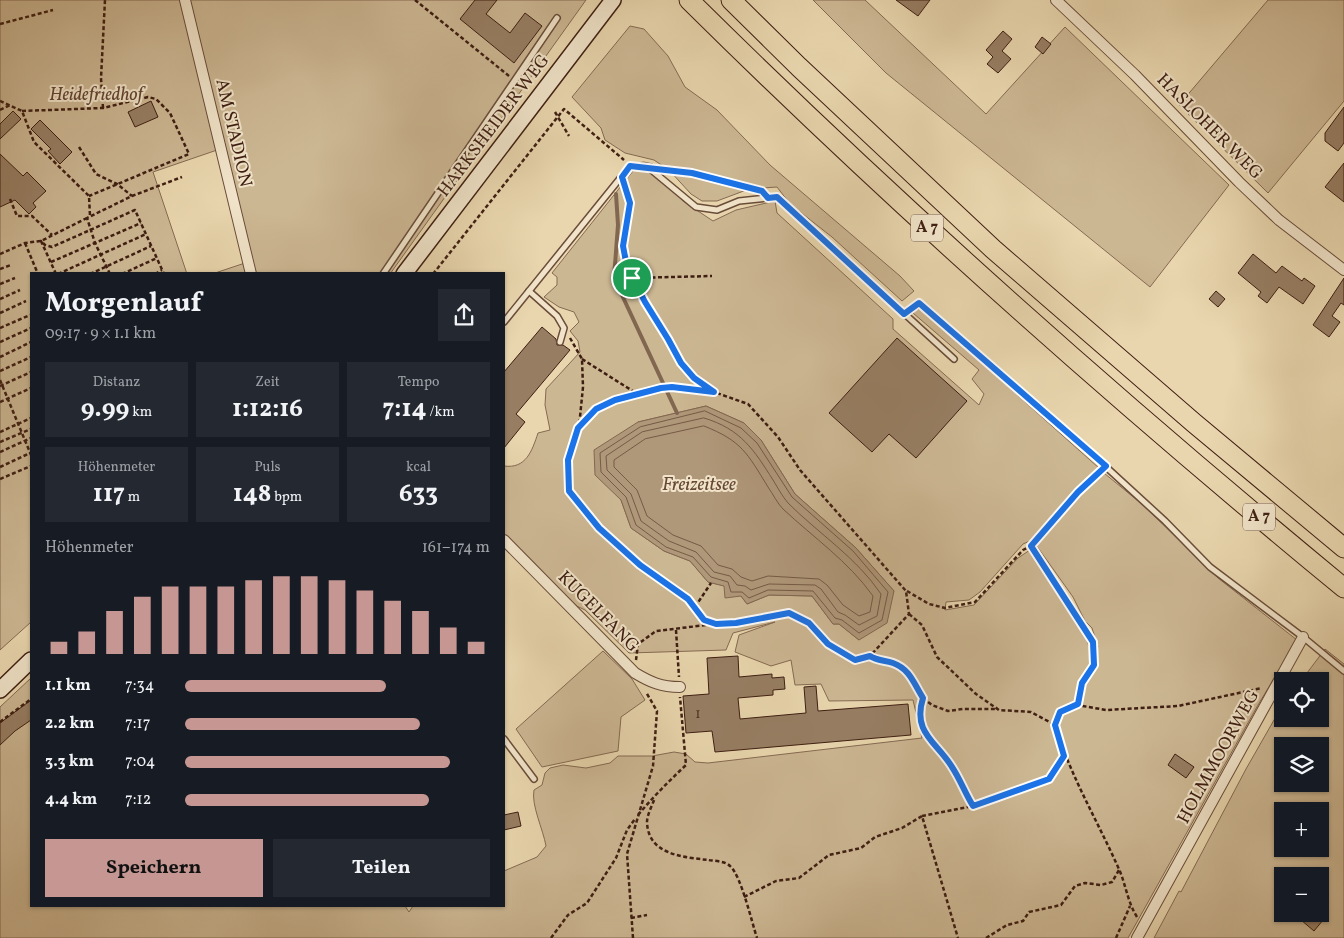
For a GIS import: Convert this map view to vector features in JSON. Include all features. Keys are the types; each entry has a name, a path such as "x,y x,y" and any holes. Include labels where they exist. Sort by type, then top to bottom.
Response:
{"highway":[{"name":"A 7","path":"689,0 778,88 925,226 1054,342 1174,446 1344,588"},
{"name":"A 7","path":"731,0 799,67 993,250 1344,548"},
{"path":"1269,486 1297,493 1344,532"}],"main road":[{"name":"HARKSHEIDER WEG","path":"406,272 613,0"},
{"path":"0,690 30,661"}],"street":[{"name":"AM STADION","path":"185,0 251,272"},
{"name":"HASLOHER WEG","path":"1056,0 1135,75 1279,220 1344,270"},
{"name":"KUGELFANG","path":"505,541 635,673 652,683 680,692"},
{"name":"HOLMMOORWEG","path":"1284,672 1303,637"},
{"name":"HOLMMOORWEG","path":"1137,938 1274,690"}],"lane":[{"path":"384,272 557,18"},
{"path":"505,321 630,166 649,168 696,207 717,210 739,200 777,197 954,359"},
{"path":"529,291 558,316 564,328 560,342"},
{"path":"904,314 919,303 1106,466 1165,521 1210,567 1303,637 1344,671"},
{"path":"505,740 534,778"}],"path":[{"path":"103,108 101,78 105,0"},
{"path":"415,0 514,80"},
{"path":"0,24 53,10"},
{"path":"0,101 22,111 103,108 148,97 156,99 170,113 189,154 89,196"},
{"path":"0,110 10,105"},
{"path":"436,272 564,109 630,166"},
{"path":"22,111 34,142 89,196 89,217 95,243 109,272"},
{"path":"556,112 569,136"},
{"path":"79,147 96,174 117,184 132,196"},
{"path":"649,168 692,173 762,191 768,198"},
{"path":"0,254 25,243 52,236 132,196 182,177"},
{"path":"622,177 630,203 623,246 627,267 681,363 694,378 714,392"},
{"path":"10,199 17,216 32,216 52,236"},
{"path":"41,240 45,245 52,247 135,210 163,272"},
{"path":"51,262 141,223"},
{"path":"61,272 146,234"},
{"path":"41,240 56,272"},
{"path":"25,243 37,272"},
{"path":"94,272 151,246"},
{"path":"126,272 157,258"},
{"path":"0,269 10,265"},
{"path":"632,278 712,276"},
{"path":"0,284 15,278"},
{"path":"0,298 20,290"},
{"path":"0,313 26,301"},
{"path":"0,328 30,315"},
{"path":"0,342 30,328"},
{"path":"564,328 582,359 639,395"},
{"path":"0,357 30,342"},
{"path":"0,371 30,357"},
{"path":"582,359 583,387 578,428 568,460 569,491 599,528 640,565 688,599 704,620 716,624"},
{"path":"1,386 30,372"},
{"path":"0,380 30,452"},
{"path":"578,428 596,409 615,400 661,388 672,387 714,392 748,404 778,437 800,470 906,591 929,604 945,608 974,602 1023,550 1031,546 1078,492 1106,466"},
{"path":"0,402 30,388"},
{"path":"0,432 30,418"},
{"path":"0,442 30,429"},
{"path":"0,452 30,438"},
{"path":"0,467 30,454"},
{"path":"0,480 30,466"},
{"path":"1031,546 1093,642 1094,665 1082,683 1078,704"},
{"path":"695,607 711,582"},
{"path":"906,591 909,614 922,625 937,657 976,694 999,710"},
{"path":"677,661 676,630 736,623 789,613 809,623 828,644 855,660 870,656 909,614"},
{"path":"870,656 894,663 908,671 923,698 932,705 948,711 963,709 1031,712 1055,725"},
{"path":"1116,938 1130,906 1120,870 1064,756 1055,725 1060,712 1078,704 1106,710 1178,706 1274,684"},
{"path":"551,938 568,915 587,903 616,858 627,830 636,817 686,765 680,692"},
{"path":"923,698 919,711 926,737 952,766 973,806"},
{"path":"0,722 30,700"},
{"path":"744,897 776,881 799,878 829,855 861,848 875,836 902,828 922,816 973,806 1049,779 1064,756"},
{"path":"633,938 630,918 627,854 636,817 653,766"},
{"path":"655,798 647,821 651,838 663,851 685,857 718,861 730,866 744,897 757,938"},
{"path":"922,816 958,938"},
{"path":"986,938 1007,925 1023,921 1029,912 1061,905 1075,886 1085,883 1101,884 1112,882 1120,870"},
{"path":"630,918 647,915"}],"green space":[{"name":"Heidefriedhof","path":"0,0 586,0 391,272 218,272 248,262 220,149 153,172 186,272 30,272 30,623 0,650"},
{"path":"813,0 865,0 986,114 1065,27 1229,185 1150,287 886,73"},
{"path":"1268,0 1344,0 1344,101 1268,193 1179,105"},
{"path":"630,26 644,29 668,56 685,87 717,110 770,165 900,276 914,291 902,301 832,237 790,204 777,187 749,189 717,201 702,201 691,194 669,170 654,160 625,153 605,140 601,128 572,97"},
{"path":"644,162 653,164 683,201 713,221 736,210 775,201 777,213 893,319 893,329 979,405 984,394 972,379 979,370 913,313 915,310 921,309 1099,468 1076,490 1032,540 1023,544 980,592 969,600 946,602 945,610 974,605 1018,558 1030,550 1084,633 1089,646 1098,647 1092,628 1085,621 1073,597 1036,545 1066,509 1104,473 1143,505 1218,578 1297,640 1278,672 1274,672 1274,678 1128,938 0,938 0,707 30,679 30,907 406,907 409,912 412,907 505,907 505,871 537,857 546,846 534,803 534,790 542,785 545,773 550,768 563,765 586,768 610,763 618,756 652,756 674,752 686,754 695,762 708,763 922,738 913,700 829,701 821,684 795,685 791,660 771,666 735,652 739,635 775,622 733,633 726,650 629,653 585,610 566,601 505,538 505,466 518,465 523,462 530,452 538,433 550,430 545,405 546,389 580,352 578,341 570,331 579,322 574,312 559,307 544,297 557,285 557,277 552,273 633,171 627,164","holes":["706,406 744,423 761,440 795,494 856,548 894,591 859,640 839,624 833,624 812,596 769,595 747,604 741,596 725,586 708,582 690,561 664,551 631,528 621,500 638,422"]},
{"path":"1325,649 1344,664 1344,938 1154,938 1179,891 1181,892 1274,720 1274,727 1329,727 1329,672 1308,672"},
{"path":"603,651 632,679 645,700 621,717 618,751 542,767 516,729"}],"water":[{"name":"Freizeitsee","path":"706,406 744,423 761,440 795,494 856,548 894,591 887,623 859,640 839,624 833,624 812,596 769,595 747,604 741,596 725,598 724,586 708,582 690,561 664,551 631,528 621,500 595,475 594,450 638,422"}],"building":[{"path":"475,0 497,0 486,14 510,33 525,13 542,26 514,63 460,19"},
{"path":"896,0 930,0 918,16"},
{"path":"1003,31 1012,39 1002,51 1011,59 998,73 987,64 993,57 986,50"},
{"path":"1042,37 1051,44 1043,54 1035,47"},
{"path":"151,101 158,117 135,127 128,112"},
{"path":"1344,107 1344,143 1338,151 1325,141 1325,133"},
{"path":"13,111 21,119 0,139 0,124"},
{"path":"40,120 72,152 60,164 48,151 51,149 31,129"},
{"path":"0,154 23,176 27,172 46,191 33,203 36,207 29,214 15,200 0,207"},
{"path":"1344,163 1344,202 1325,187"},
{"path":"1253,254 1276,273 1282,266 1302,281 1304,278 1315,286 1303,304 1279,287 1267,303 1258,296 1261,292 1238,273"},
{"path":"1344,278 1344,305 1341,303 1332,316 1340,322 1329,337 1313,325"},
{"path":"1216,291 1225,299 1218,307 1209,299"},
{"path":"542,327 556,339 557,345 563,345 570,350 516,414 525,422 505,447 505,371"},
{"path":"897,338 967,401 916,458 889,434 872,452 829,413"},
{"path":"738,656 739,677 772,674 772,678 784,677 785,689 773,690 773,695 738,698 740,719 806,713 804,687 816,686 818,711 908,704 911,735 715,752 712,731 686,733 683,696 709,694 707,658"},
{"path":"30,701 30,721 0,745 0,723"},
{"path":"1175,754 1194,767 1186,778 1168,765"},
{"path":"518,812 521,826 505,830 505,815"},
{"path":"1303,922 1321,922 1314,931"}],"waterway":[{"path":"616,194 618,225 614,278 677,413"}],"route":[{"path":"630,166 692,173 762,191 768,198 777,197 904,314 919,303 1106,466 1061,510 1031,546 1093,642 1094,665 1082,683 1078,704 1060,712 1055,725 1064,756 1049,779 973,806 952,766 926,737 919,711 923,698 908,671 894,663 870,656 855,660 828,644 809,623 789,613 736,623 716,624 704,620 688,599 640,565 599,528 569,491 568,460 578,428 596,409 615,400 672,387 714,392 694,378 681,363 632,278 627,267 623,246 630,203 622,177 630,166"}]}
